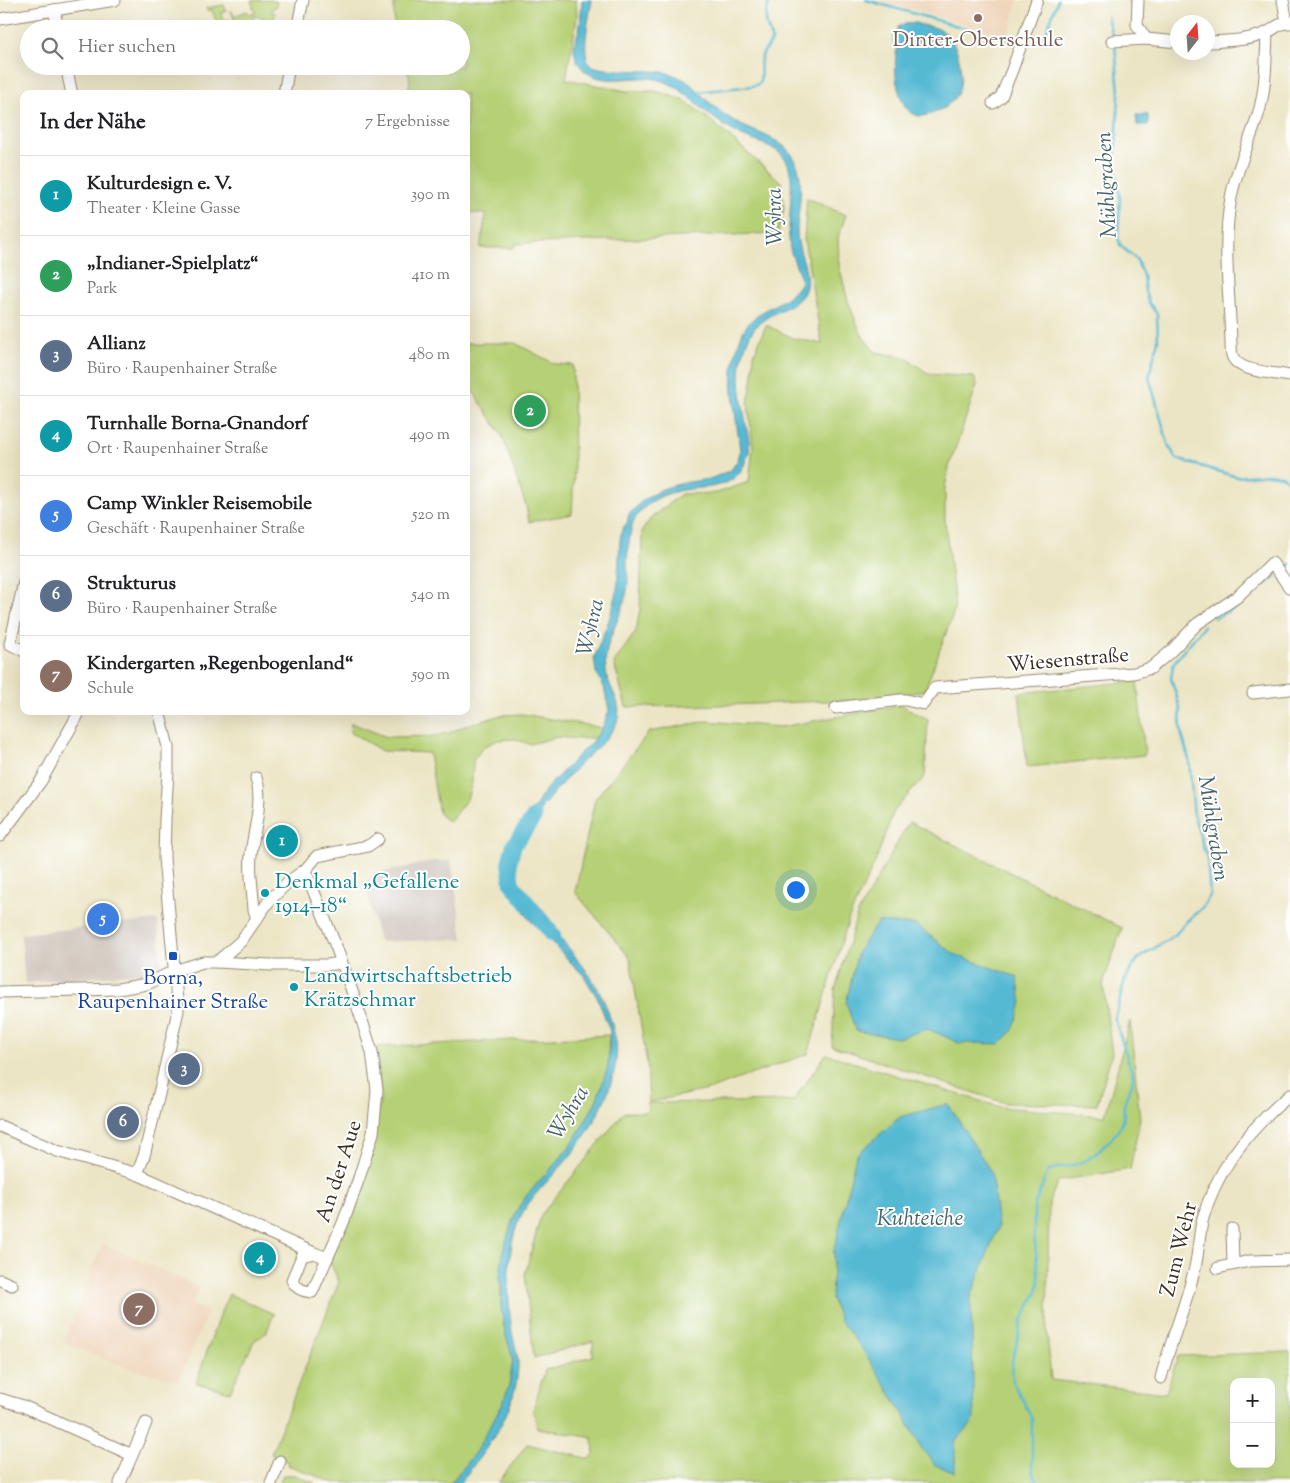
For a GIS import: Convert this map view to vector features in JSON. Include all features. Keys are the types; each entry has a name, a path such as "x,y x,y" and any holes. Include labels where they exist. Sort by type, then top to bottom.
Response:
{"street":[{"path":"0,19 85,3 114,0"},
{"path":"299,20 303,0"},
{"path":"993,103 1000,97 1020,49 1037,0"},
{"path":"1138,0 1137,25 1146,40"},
{"path":"1215,41 1253,37 1267,33 1277,25 1289,23 1283,0"},
{"path":"54,10 56,20"},
{"path":"1267,33 1264,91 1254,126 1239,166 1229,210 1227,246 1231,343 1232,356 1243,367 1290,376"},
{"path":"1115,41 1170,42"},
{"path":"68,75 71,90"},
{"path":"285,90 287,75"},
{"name":"Wiesenstraße","path":"836,708 900,700 923,704 935,688 1134,673 1151,668 1164,658 1197,624 1237,597 1272,563 1290,588"},
{"path":"20,595 5,644 20,650"},
{"path":"1253,692 1290,689"},
{"path":"0,836 41,781 78,715"},
{"path":"137,1174 144,1156 178,1011 164,858 168,747 160,715"},
{"path":"256,778 258,784 257,812 250,857 254,910 257,918"},
{"path":"217,962 241,941 269,901 288,882 305,870 317,856 368,846 378,839"},
{"name":"An der Aue","path":"305,870 347,975 372,1052 377,1090 373,1133 343,1223 312,1292 296,1288 292,1280 302,1256 314,1253"},
{"path":"0,992 118,989 147,984 190,965 217,962 271,965 327,965 341,963"},
{"name":"Zum Wehr","path":"1161,1378 1196,1268 1202,1220 1212,1194 1224,1169 1239,1145 1256,1126 1290,1095"},
{"path":"0,1126 57,1150 137,1174 327,1258"},
{"path":"1232,1229 1232,1264"},
{"path":"1218,1268 1250,1261 1290,1260"},
{"path":"0,1280 12,1285"},
{"path":"4,1400 132,1455"},
{"path":"120,1483 146,1423"},
{"path":"271,1483 280,1460"}],"shaded area":[{"name":"Dinter-Oberschule","path":"880,0 1018,0 1008,36"},
{"path":"434,861 451,861 463,939 379,942 365,883 374,874"},
{"path":"158,920 161,965 154,972 25,983 21,934"},
{"path":"103,1244 199,1287 192,1305 208,1312 179,1380 131,1369 63,1342 93,1274 90,1273"}],"green space":[{"path":"251,0 272,0 277,2 272,12 275,13 274,20 265,20 265,18 254,16 253,20 234,20 231,10 234,16 247,11 250,14 255,13"},
{"path":"402,0 576,0 577,17 566,79 626,91 655,91 684,100 710,120 781,182 784,209 778,233 515,244 514,248 480,248 486,214 470,212 470,90 408,90 410,81 409,75 470,75 470,20 394,20 394,4"},
{"path":"224,5 226,11 221,13 224,20 216,20 212,10 207,11 206,8"},
{"path":"807,198 846,215 838,237 839,265 848,301 861,334 875,352 905,357 929,374 974,377 977,385 949,467 945,487 945,521 955,606 953,614 925,690 880,698 849,700 626,707 614,663 636,631 640,609 642,531 651,518 681,494 717,493 749,482 753,447 748,403 753,376 754,354 766,325 793,338 822,344 804,239"},
{"path":"470,343 515,343 555,364 573,365 574,472 572,514 529,522 526,506 502,435 470,387"},
{"path":"1137,681 1145,755 1027,767 1019,693"},
{"path":"901,705 928,719 925,776 894,811 876,860 849,918 808,1054 708,1090 649,1102 647,1063 630,958 575,892 595,799 649,732 707,721 781,727"},
{"path":"522,714 602,729 595,738 558,737 530,744 514,739 498,740 483,747 473,761 472,783 467,799 449,822 439,814 429,753 382,751 350,732 351,723 387,737 432,736 449,733 467,725 502,715"},
{"path":"909,822 1122,928 1103,984 1112,1053 1097,1105 1005,1103 832,1046 835,991 857,915"},
{"path":"1130,1021 1140,1119 1130,1169 1058,1181 1049,1203 1047,1329 1051,1380 1166,1393 1178,1356 1290,1352 1290,1483 498,1483 527,1444 590,1459 594,1454 593,1438 537,1428 533,1410 545,1370 593,1356 593,1341 534,1358 525,1274 541,1215 624,1112 647,1112 648,1103 793,1101 826,1054 1000,1107 1105,1116"},
{"path":"609,1035 606,1075 593,1108 569,1147 530,1192 512,1222 501,1274 502,1314 513,1356 510,1383 501,1407 477,1450 451,1483 334,1483 288,1465 289,1462 271,1454 339,1282 330,1262 381,1100 377,1047"},
{"path":"229,1294 274,1314 266,1333 254,1341 230,1392 196,1383 219,1316"},
{"path":"283,1475 294,1475 315,1483 279,1483"}],"water":[{"path":"582,0 592,0 586,43 587,59 590,64 603,69 663,72 681,78 727,116 739,124 769,137 789,151 798,166 800,175 797,236 807,282 804,292 799,299 765,319 752,331 746,344 740,369 740,378 749,449 742,469 736,477 720,485 683,490 661,497 649,504 638,514 632,526 628,549 627,591 607,650 606,671 619,710 616,724 606,738 549,798 512,850 512,876 521,896 561,939 595,984 608,1012 617,1051 611,1083 589,1130 571,1155 533,1197 517,1225 510,1254 509,1270 509,1303 518,1364 516,1385 505,1416 489,1444 460,1483 451,1483 476,1451 503,1403 509,1386 513,1359 506,1336 501,1307 502,1291 500,1276 503,1252 512,1223 518,1208 527,1195 570,1147 596,1102 608,1067 610,1031 598,999 584,976 529,919 511,891 503,862 506,847 516,829 536,806 546,789 602,729 609,710 604,687 596,672 594,658 617,593 620,540 622,529 627,523 629,514 643,500 662,489 682,483 710,479 731,470 738,460 740,452 733,398 733,372 740,338 750,321 785,299 801,282 789,242 791,177 786,160 771,147 740,135 726,126 683,92 666,82 646,78 603,79 585,71 577,62 574,48 580,26"},
{"path":"915,23 941,30 947,35 952,41 959,57 961,75 958,93 945,108 922,116 911,113 901,97 896,75 898,46 893,42 894,36 898,32 898,27 904,24"},
{"path":"1136,115 1148,115 1148,125 1137,125"},
{"path":"878,922 916,925 954,954 1017,977 1022,1003 1013,1030 1000,1044 959,1043 928,1029 898,1038 856,1031 846,1003 858,951"},
{"name":"Kuhteiche","path":"948,1104 991,1172 998,1227 971,1296 974,1421 955,1442 955,1473 935,1465 922,1449 901,1410 861,1347 840,1321 831,1298 834,1250 856,1155 900,1117"}],"waterway":[{"name":"Mühlgraben","path":"696,92 759,84 762,56 772,41 766,21 770,0"},
{"name":"Mühlgraben","path":"866,0 1007,40 1018,38"},
{"name":"Mühlgraben","path":"1026,37 1045,35 1058,0"},
{"name":"Mühlgraben","path":"1107,17 1113,38"},
{"name":"Mühlgraben","path":"1115,45 1119,94 1115,163 1120,198 1118,237 1120,245 1137,260 1149,303 1157,314 1158,340 1149,377 1169,447 1177,459 1193,464 1238,477 1269,474 1282,476 1290,482"},
{"name":"Mühlgraben","path":"1283,570 1290,564"},
{"name":"Mühlgraben","path":"1215,618 1237,607 1275,576"},
{"name":"Mühlgraben","path":"1038,1483 1033,1475 1032,1467 1032,1418 1013,1382 1012,1362 1022,1320 1037,1292 1039,1282 1034,1235 1034,1206 1048,1171 1078,1164 1087,1159 1106,1144 1121,1126 1124,1119 1125,1101 1133,1076 1115,1019 1124,982 1139,958 1175,935 1203,907 1210,895 1207,859 1194,816 1189,760 1181,732 1180,708 1171,678 1173,665 1176,660 1204,626"},
{"name":"Wyhra","path":"534,817 514,845 509,863 512,884 553,935"}],"place":[{"name":"Dinter-Oberschule","path":"978,18"},
{"name":"„Indianer-Spielplatz“","path":"530,411"},
{"name":"Kulturdesign e. V.","path":"282,841"},
{"name":"Denkmal „Gefallene 1914–18“","path":"265,893"},
{"name":"Camp Winkler Reisemobile","path":"103,919"},
{"name":"Borna, Raupenhainer Straße","path":"173,956"},
{"name":"Landwirtschaftsbetrieb Krätzschmar","path":"294,987"},
{"name":"Allianz","path":"184,1069"},
{"name":"Strukturus","path":"123,1122"},
{"name":"Turnhalle Borna-Gnandorf","path":"260,1258"},
{"name":"Kindergarten „Regenbogenland“","path":"139,1309"}]}
